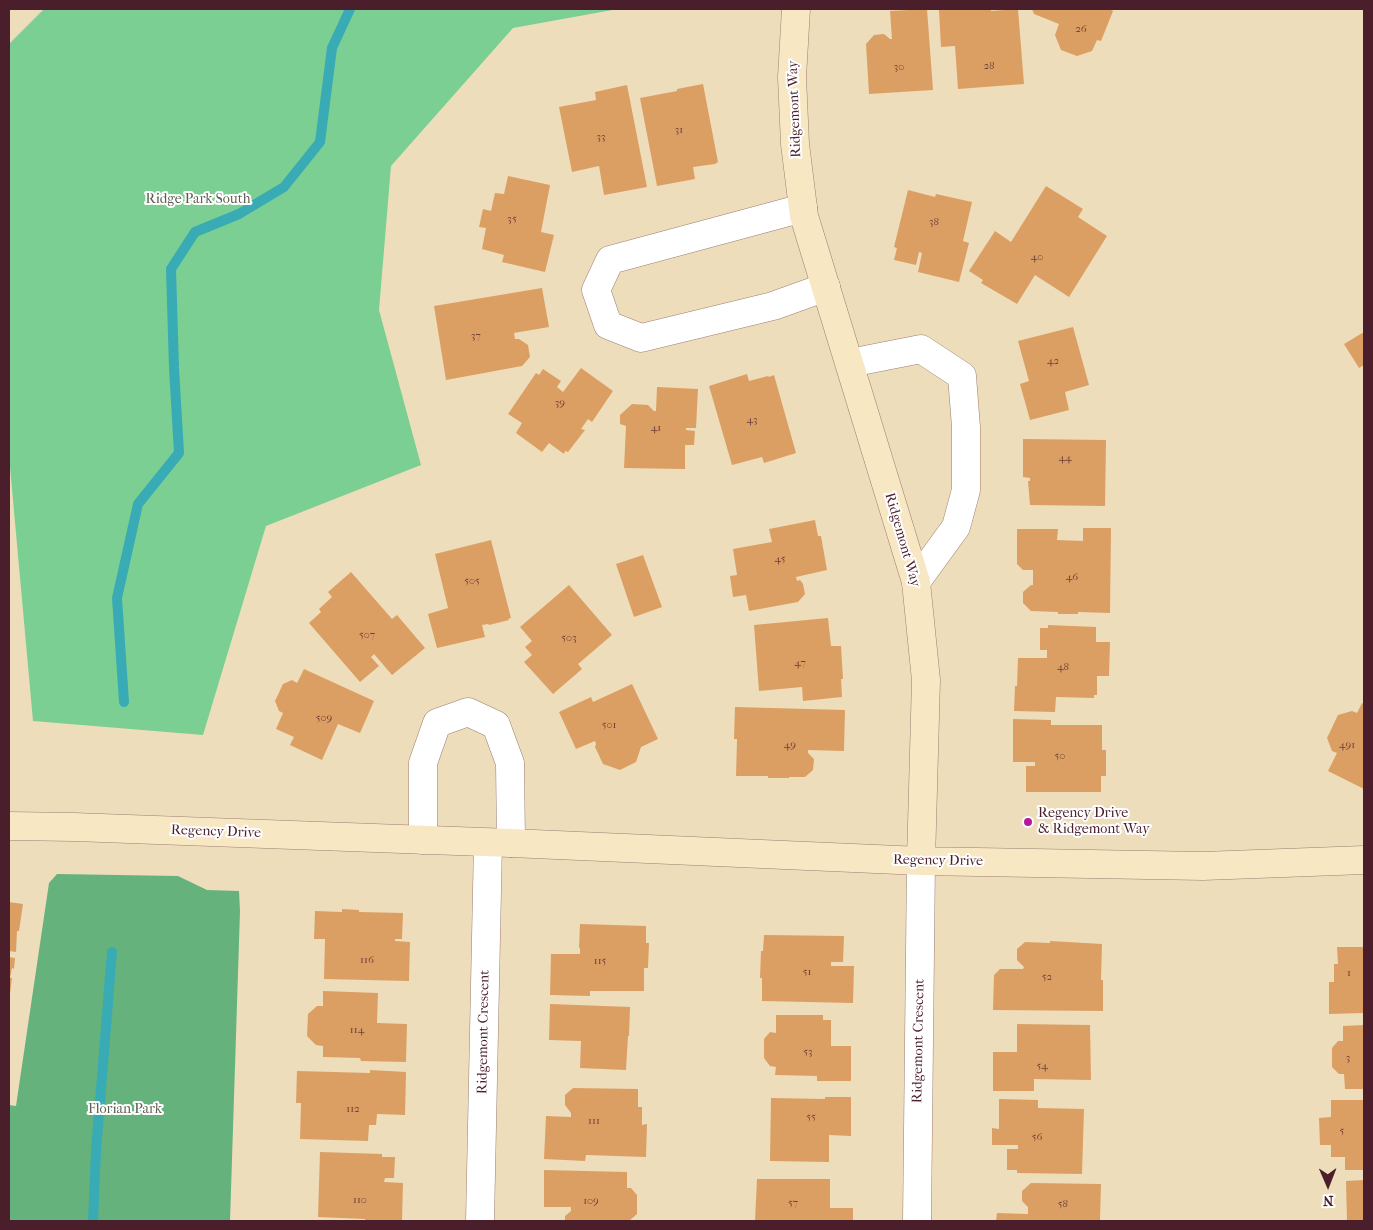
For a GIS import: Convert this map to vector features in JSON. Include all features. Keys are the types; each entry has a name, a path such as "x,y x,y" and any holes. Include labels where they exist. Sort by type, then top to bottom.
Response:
{"street":[{"name":"Ridgemont Way","path":"796,9 792,77 795,144 804,216 916,582 926,680 921,861"},
{"path":"803,208 610,260 596,290 608,325 641,338 773,306 826,288"},
{"path":"850,363 921,350 962,376 966,427 966,490 956,527 916,582"},
{"path":"423,840 423,763 437,723 468,712 496,725 510,764 500,843"},
{"name":"Regency Drive","path":"9,826 423,840 921,861 1203,866 1364,860"},
{"name":"Ridgemont Crescent","path":"480,1221 500,843"},
{"name":"Ridgemont Crescent","path":"917,1221 921,861"}],"green space":[{"name":"Ridge Park South","path":"44,9 618,9 513,28 391,166 379,310 421,465 266,526 203,735 33,721 9,456 9,44"},
{"name":"Florian Park","path":"57,874 178,876 207,890 239,891 240,911 230,1221 9,1221 9,1105 16,1106 49,883"}],"building":[{"path":"927,9 933,90 869,94 866,44 874,35 884,34 892,39 890,11"},
{"path":"991,9 991,11 1018,9 1024,84 958,89 955,46 941,47 939,10"},
{"path":"1032,9 1110,9 1113,11 1101,41 1097,40 1092,51 1077,56 1061,50 1055,35 1059,24 1034,14"},
{"path":"703,84 718,162 693,167 695,179 657,186 640,98"},
{"path":"627,85 647,187 604,195 599,166 572,172 559,107 596,100 595,92"},
{"path":"508,176 550,185 541,232 554,235 545,272 502,262 504,255 482,249 486,228 479,227 483,209 491,211 495,193 504,194"},
{"path":"1046,186 1083,209 1078,217 1107,236 1069,297 1035,275 1017,304 981,283 983,280 969,271 995,231 1011,242"},
{"path":"908,190 935,197 936,194 972,202 963,241 969,243 959,282 918,272 922,253 919,252 916,265 894,260 897,248 894,247"},
{"path":"542,288 549,327 514,333 515,339 519,339 528,345 530,357 522,366 446,380 434,306"},
{"path":"1073,327 1089,385 1065,392 1069,410 1030,420 1020,384 1029,381 1018,341"},
{"path":"1364,332 1364,365 1359,368 1344,344"},
{"path":"581,368 613,391 592,422 588,419 581,429 585,430 568,452 565,451 564,454 549,443 542,452 516,433 522,423 508,414 536,373 539,375 543,369 561,381 557,387 563,392"},
{"path":"747,374 749,381 774,375 796,453 764,463 762,457 732,465 709,386"},
{"path":"657,387 698,389 696,428 686,428 686,430 695,431 694,445 685,445 685,469 624,468 626,426 620,424 620,415 632,404 648,405 656,411"},
{"path":"1023,439 1106,440 1105,506 1030,505 1028,481 1030,481 1030,478 1023,477"},
{"path":"815,520 818,536 821,536 827,570 796,577 797,581 800,580 803,584 805,594 798,602 749,611 746,595 733,597 730,576 737,575 733,549 772,542 769,529"},
{"path":"1083,528 1111,528 1110,613 1078,612 1078,614 1058,614 1058,612 1031,611 1023,603 1023,592 1033,585 1033,570 1023,570 1017,564 1017,529 1058,529 1057,540 1083,541"},
{"path":"491,540 511,618 489,625 482,625 485,637 437,648 428,614 448,608 435,554"},
{"path":"643,555 662,607 634,617 616,564"},
{"path":"351,572 392,619 397,615 425,648 392,675 374,654 371,657 379,666 360,682 309,623 321,612 319,609 332,597 328,592"},
{"path":"569,585 612,635 578,664 582,669 553,694 524,662 532,655 525,647 532,641 520,627"},
{"path":"828,618 831,646 841,646 842,697 803,701 802,687 759,691 754,625"},
{"path":"1048,625 1096,627 1096,642 1110,642 1109,676 1097,676 1097,695 1094,695 1094,698 1056,697 1055,712 1014,711 1018,658 1047,658 1047,650 1040,650 1040,628 1048,628"},
{"path":"304,669 374,701 360,733 338,724 322,760 290,745 294,737 276,729 283,713 279,711 275,701 283,684 292,680 297,683"},
{"path":"632,684 658,739 641,747 636,762 620,770 603,764 595,747 595,741 576,749 559,712 591,697 593,702"},
{"path":"1362,703 1364,704 1364,789 1328,771 1337,753 1332,751 1327,738 1338,715 1352,711 1357,713"},
{"path":"735,707 845,710 844,751 808,750 808,753 814,759 813,770 805,777 768,778 768,776 736,776 737,739 734,739"},
{"path":"1013,719 1051,720 1051,725 1102,725 1102,750 1106,750 1106,776 1101,776 1101,792 1026,792 1026,766 1035,766 1035,762 1013,762"},
{"path":"9,902 23,904 19,931 17,931 16,952 9,951"},
{"path":"342,909 359,910 359,912 403,913 402,939 395,939 395,941 410,942 409,981 324,979 325,939 314,939 315,911 342,912"},
{"path":"580,924 646,926 646,943 649,943 648,968 644,968 644,991 590,991 590,996 550,995 551,954 580,954"},
{"path":"764,935 844,936 843,962 831,962 831,966 854,966 853,1003 762,1001 762,978 760,978 761,951 763,951"},
{"path":"1050,941 1102,944 1101,980 1103,980 1103,1011 993,1010 994,975 1000,969 1023,969 1024,967 1017,960 1017,949 1025,942 1050,943"},
{"path":"1337,947 1364,947 1364,1013 1329,1014 1329,982 1334,982 1334,964 1338,964"},
{"path":"9,957 15,958 14,969 12,968 10,978 12,978 10,994 9,994"},
{"path":"323,991 378,993 377,1023 407,1024 406,1062 361,1061 360,1058 323,1057 323,1046 316,1045 307,1036 308,1014 317,1006 323,1006"},
{"path":"550,1004 630,1007 626,1070 580,1068 581,1041 549,1040"},
{"path":"776,1015 823,1015 823,1020 831,1020 831,1046 851,1046 851,1081 817,1081 817,1076 775,1075 776,1067 770,1066 764,1058 764,1039 770,1032 776,1033"},
{"path":"1017,1024 1090,1025 1091,1080 1034,1079 1034,1091 993,1091 993,1052 1017,1052"},
{"path":"1364,1025 1364,1089 1345,1089 1344,1074 1339,1074 1332,1067 1332,1048 1338,1041 1343,1041 1343,1026"},
{"path":"370,1070 406,1072 405,1115 377,1114 376,1125 369,1125 368,1141 300,1139 301,1103 296,1103 297,1071 370,1073"},
{"path":"573,1088 638,1089 638,1107 642,1107 642,1125 647,1124 646,1157 586,1155 585,1161 544,1159 546,1116 571,1117 571,1113 565,1105 565,1095"},
{"path":"825,1097 851,1097 851,1136 829,1135 829,1162 770,1161 771,1098 825,1099"},
{"path":"999,1099 1038,1100 1038,1108 1084,1109 1082,1174 1017,1173 1017,1170 1007,1170 1007,1149 1018,1149 1018,1145 992,1145 992,1128 999,1129"},
{"path":"1331,1100 1364,1100 1364,1170 1345,1170 1345,1157 1331,1157 1331,1145 1320,1145 1319,1118 1331,1117"},
{"path":"320,1152 382,1154 382,1157 395,1157 394,1178 385,1178 384,1182 403,1183 402,1221 365,1221 365,1219 318,1217"},
{"path":"544,1170 627,1172 627,1188 631,1188 637,1195 637,1214 629,1221 565,1221 565,1216 571,1211 571,1207 544,1207"},
{"path":"757,1179 830,1179 830,1208 853,1208 853,1221 755,1221"},
{"path":"1364,1180 1364,1221 1347,1221 1346,1181"},
{"path":"1031,1183 1101,1184 1100,1221 996,1221 997,1213 1028,1214 1028,1207 1022,1201 1022,1191"}],"waterway":[{"path":"124,702 117,598 138,504 179,453 171,269 195,232 239,214 284,187 320,142 332,48 350,9"},
{"path":"93,1221 96,1151 112,952"}],"place":[{"name":"Regency Drive & Ridgemont Way","path":"1028,822"}]}
